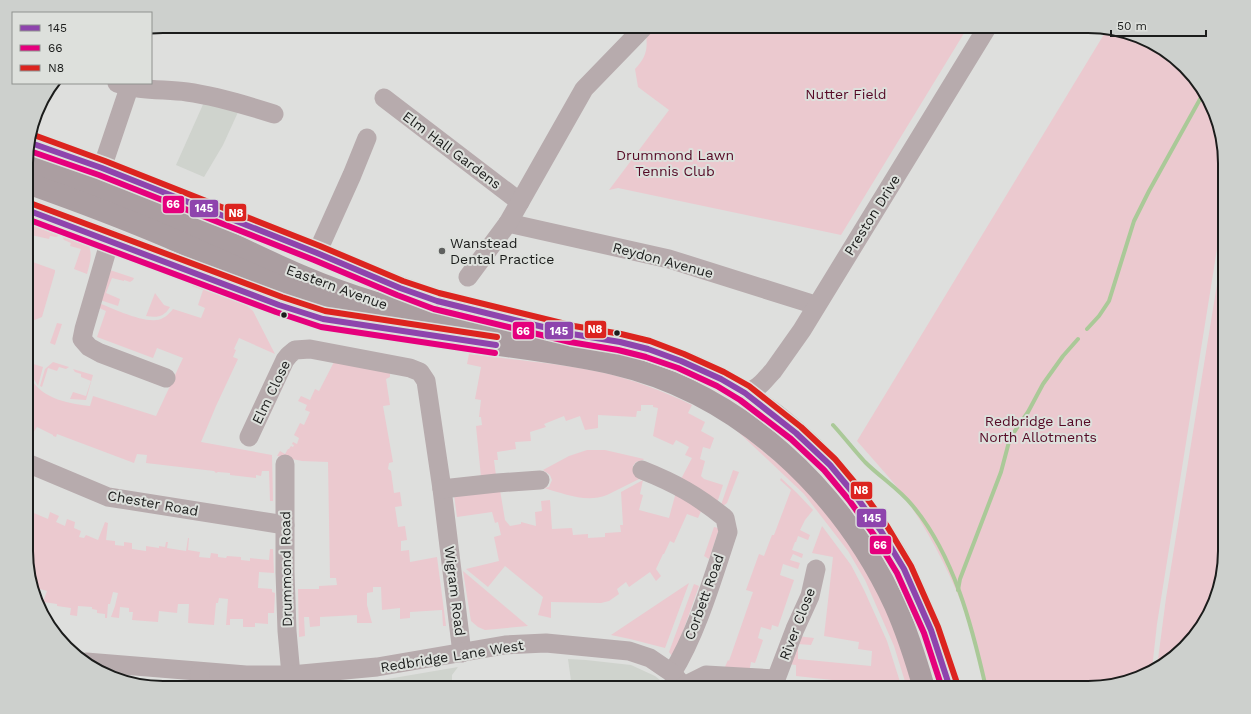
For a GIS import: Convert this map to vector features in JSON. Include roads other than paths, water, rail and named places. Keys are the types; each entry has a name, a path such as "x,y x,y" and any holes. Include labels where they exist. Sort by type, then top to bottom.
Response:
{"highway":[{"name":"Eastern Avenue","path":"33,163 144,204 282,268 356,297 417,313 460,321 572,334 620,342 648,349 681,361 721,379 745,393 796,433 830,465 855,495 881,531 904,569 931,630 948,681"},
{"name":"Eastern Avenue","path":"33,185 170,238 261,280 329,307 378,322 439,337 578,357 631,368 671,382 723,409 755,431 785,456 815,484 841,515 862,544 882,579 909,640 922,681"},
{"path":"110,240 279,305 323,319 439,337"},
{"path":"317,253 400,288 437,301 572,334"}],"main road":[{"path":"34,144 102,168 317,253"},
{"path":"33,212 110,240"}],"street":[{"path":"468,276 508,224 584,89 638,33"},
{"name":"Preston Drive","path":"745,393 760,385 769,374 774,371 802,330 984,33"},
{"path":"102,168 123,85 188,92 250,106 274,114"},
{"name":"Elm Hall Gardens","path":"384,98 520,202"},
{"path":"317,253 367,138"},
{"name":"Reydon Avenue","path":"508,224 669,259 809,303 816,307"},
{"path":"110,240 82,339 89,347 100,353 166,378"},
{"name":"Wigram Road","path":"295,350 310,349 410,368 420,372 426,381 442,489 462,653"},
{"name":"Elm Close","path":"250,437 279,369 289,354 295,350"},
{"name":"Drummond Road","path":"285,464 285,572 287,631 291,675"},
{"name":"Chester Road","path":"33,466 108,497 285,525"},
{"name":"Corbett Road","path":"642,470 667,480 704,501 725,518 728,532 694,627 678,663 680,681"},
{"path":"442,489 540,480"},
{"name":"River Close","path":"684,681 706,676 776,679 795,629 810,596 816,569"},
{"name":"Redbridge Lane West","path":"102,666 128,672 201,680 246,675 291,675 377,667 505,645 546,643 629,651 650,658 679,681"}],"waterway":[{"path":"1087,329 1099,316 1109,301 1134,221 1201,98"},
{"path":"958,590 960,579 1001,472 1010,438 1028,412 1043,384 1063,356 1078,339"},
{"path":"833,425 865,462 912,505 927,525 939,546 960,592 968,616 984,681"}],"place":[{"name":"Wanstead Dental Practice","path":"442,251"}],"park label":[{"name":"Nutter Field","path":"846,94"},
{"name":"Drummond Lawn Tennis Club","path":"675,164"},
{"name":"Redbridge Lane North Allotments","path":"1038,430"}]}
